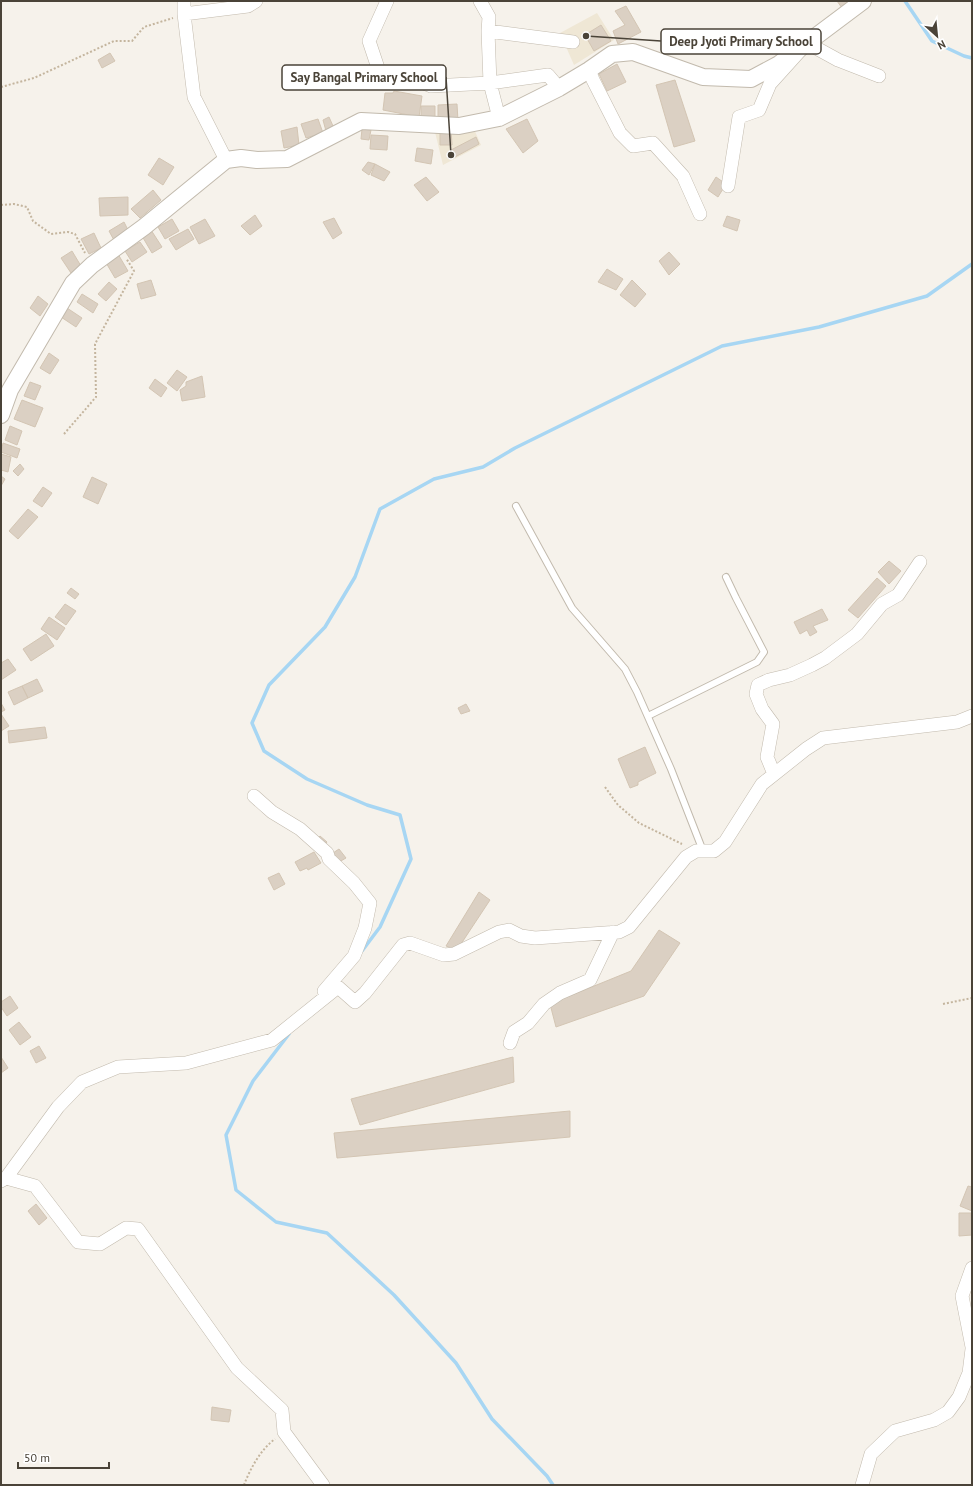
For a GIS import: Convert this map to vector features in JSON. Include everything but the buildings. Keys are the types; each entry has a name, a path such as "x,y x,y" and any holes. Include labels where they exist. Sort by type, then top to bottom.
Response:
{"street":[{"path":"184,1 184,14 194,97 226,160"},
{"path":"184,14 248,6 256,1"},
{"path":"387,1 369,41 380,74 398,72 431,86 490,83 548,75 559,88"},
{"path":"480,1 489,17 488,31 490,83 499,118"},
{"path":"1,415 10,390 74,283 92,265 118,247 226,160 241,158 257,160 287,159 361,121 459,126 499,118 559,88 612,54 633,52 703,77 751,79 779,64 863,1"},
{"path":"488,31 573,42"},
{"path":"807,43 838,60 879,76"},
{"path":"728,186 739,117 759,110 770,84 807,43"},
{"path":"589,70 620,133 633,146 653,143 683,176 700,214"},
{"path":"774,774 767,757 773,724 762,709 756,694 758,685 769,680 790,675 812,665 825,658 857,634 882,604 898,594 920,562"},
{"path":"323,1485 284,1432 282,1410 237,1368 138,1229 126,1228 100,1244 78,1242 34,1186 4,1180 58,1107 82,1082 118,1067 186,1062 272,1040 338,987 355,1002 365,993 403,945 410,943 444,955 454,954 500,932 509,930 521,936 535,938 619,932 629,927 686,858 700,851 714,851 725,842 762,784 806,749 823,738 957,722 972,716"},
{"path":"254,796 272,812 300,829 327,853 329,859 354,883 370,903 364,928 354,956 333,982 298,1018"},
{"path":"510,1043 514,1032 528,1023 544,1004 560,993 590,980 613,932"},
{"path":"862,1485 871,1454 895,1431 934,1420 948,1412 959,1397 968,1390 968,1373 972,1348 962,1296 972,1268"}],"lane":[{"path":"516,506 572,608 625,669 672,769 700,851"},
{"path":"648,716 757,662 764,652 726,577"}],"path":[{"path":"1,87 34,78 114,41 132,41 144,27 184,14"},
{"path":"1,205 14,204 27,207 33,221 51,234 68,232 75,234 92,265"},
{"path":"64,434 96,397 95,344 134,271 118,247"},
{"path":"605,787 618,805 639,823 700,851"},
{"path":"943,1004 972,998"},
{"path":"244,1485 248,1475 270,1442 284,1432"}],"shaded area":[{"path":"597,13 614,40 574,65 560,33"},
{"path":"434,128 474,129 481,145 443,165"}],"waterway":[{"path":"905,1 932,41 964,56 972,58"},
{"path":"362,951 380,927 411,859 400,815 367,805 307,779 264,751 252,723 269,685 325,627 355,577 380,509 434,479 483,467 515,448 722,346 819,327 927,296 972,264"},
{"path":"289,1034 253,1081 226,1135 236,1190 276,1222 327,1233 394,1295 456,1363 492,1419 547,1476 553,1485"}],"place":[{"name":"Deep Jyoti Primary School","path":"586,36"},
{"name":"Say Bangal Primary School","path":"451,155"}]}
